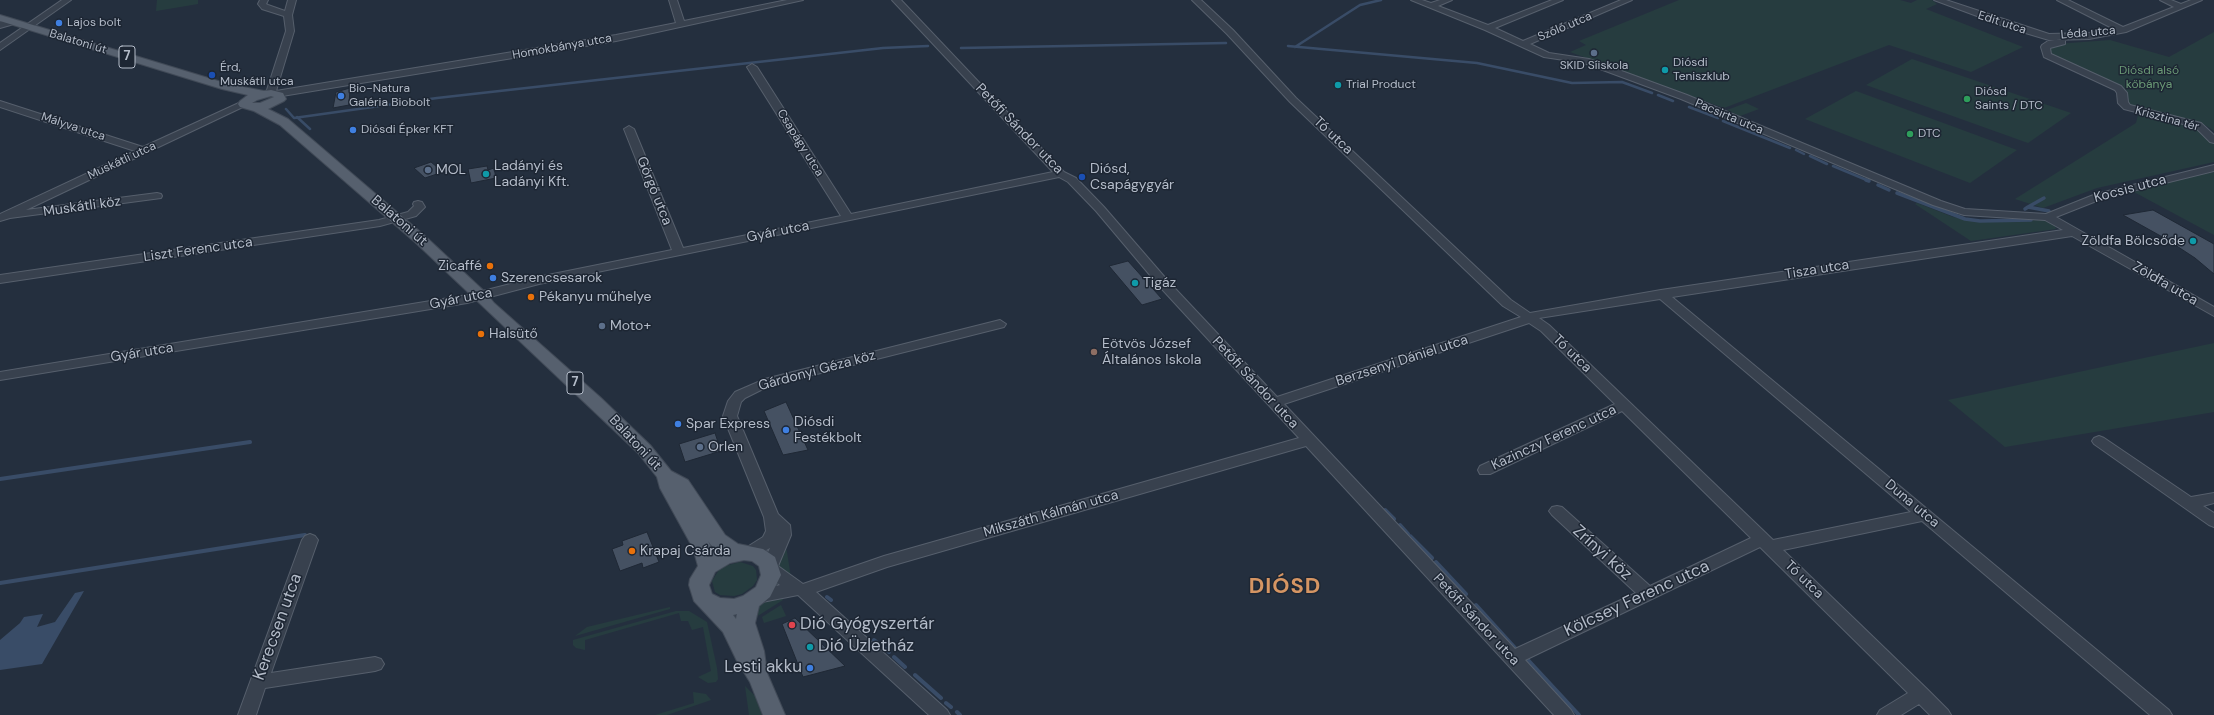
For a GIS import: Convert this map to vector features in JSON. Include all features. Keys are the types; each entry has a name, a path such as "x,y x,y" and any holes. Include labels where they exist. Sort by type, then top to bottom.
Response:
{"main road":[{"name":"Balatoni út","path":"0,18 226,87 272,97 284,122"},
{"name":"Balatoni út","path":"226,87 249,104 284,122 396,219 481,296 494,310 596,402 644,449 665,475 669,488 703,548 708,567"},
{"path":"249,104 272,97"},
{"path":"249,104 272,97"},
{"name":"Balatoni út","path":"665,475 682,484 718,540 731,549 747,553"},
{"path":"747,553 725,556 708,567 700,579 699,590 701,595 731,627 744,655 759,678 774,715"},
{"name":"7","path":"747,553 765,559 771,568"},
{"path":"759,678 754,652 745,623 754,600 767,586 771,568"},
{"path":"710,603 734,607 754,600"}],"street":[{"path":"0,47 66,0"},
{"path":"264,0 262,4 265,7 288,15"},
{"path":"272,97 290,31 288,15 292,0"},
{"path":"673,0 682,24"},
{"name":"Homokbánya utca","path":"272,97 323,87 582,44 682,24 743,8 799,0"},
{"name":"Petőfi Sándor utca","path":"896,0 1060,174 1072,180 1100,209 1164,284 1273,403 1565,715"},
{"name":"Tó utca","path":"1196,0 1230,32 1293,100 1379,179 1507,303 1545,328 1942,715"},
{"name":"Pacsirta utca","path":"1415,0 1488,28 1550,56 1577,59 1595,64 1684,97 1950,208 1979,214 2047,217"},
{"path":"1430,6 1448,0"},
{"path":"1488,28 1559,0"},
{"name":"Szőlő utca","path":"1523,44 1628,0"},
{"name":"Edit utca","path":"1938,0 1950,6 2044,36"},
{"path":"2061,0 2123,30"},
{"path":"2164,0 2182,7"},
{"name":"Léda utca","path":"2044,36 2089,36 2123,30 2198,0"},
{"path":"0,25 11,22"},
{"name":"Krisztina tér","path":"2089,36 2076,40 2047,44 2045,50 2061,65 2118,88 2122,93 2124,103 2128,107 2198,125 2214,140"},
{"name":"Csapágy utca","path":"752,67 848,218"},
{"name":"Mályva utca","path":"0,104 145,150"},
{"name":"Muskátli utca","path":"2,215 249,104"},
{"name":"Görgő utca","path":"629,129 680,252"},
{"name":"Kocsis utca","path":"2047,217 2100,196 2214,168"},
{"name":"Gyár utca","path":"0,376 481,296 538,281 1060,174"},
{"name":"Muskátli köz","path":"2,215 21,215 157,196"},
{"name":"Liszt Ferenc utca","path":"0,279 396,219 418,210 420,207 418,204"},
{"path":"2047,217 2074,232"},
{"name":"Tisza utca","path":"1530,318 1538,314 1661,294 2074,232"},
{"name":"Zöldfa utca","path":"2074,232 2214,312"},
{"name":"Duna utca","path":"1661,294 2163,715"},
{"name":"Berzsenyi Dániel utca","path":"1273,403 1530,318"},
{"name":"Gárdonyi Géza köz","path":"747,553 769,541 774,531 772,517 730,416 735,401 740,395 765,383 1000,324"},
{"name":"Kazinczy Ferenc utca","path":"1485,470 1624,405"},
{"name":"Mikszáth Kálmán utca","path":"754,600 799,589 884,562 1309,440"},
{"path":"2099,442 2214,521"},
{"path":"2189,503 2214,498"},
{"name":"Zrínyi köz","path":"1557,511 1648,594"},
{"name":"Kölcsey Ferenc utca","path":"1513,658 1648,594 1765,543 1925,516"},
{"name":"Gárdonyi Géza köz","path":"771,568 784,535 782,525 772,517"},
{"name":"Kerecsen utca","path":"247,715 310,540"},
{"path":"771,568 799,589 941,715"},
{"path":"259,682 375,664"},
{"path":"1886,715 1921,694"}],"green space":[{"path":"157,0 198,0 198,4 156,11"},
{"path":"1679,0 1900,0 1911,3 1917,0 1932,0 1937,4 1926,9 2023,47 1971,72 1889,45 1724,108 1570,52 1586,45 1579,41"},
{"name":"Diósdi alsó kőbánya","path":"2214,32 2214,131 2205,125 2129,105 2125,91 2054,56 2049,49 2056,44 2110,40 2169,57"},
{"name":"Diósd Saints / DTC","path":"1912,59 2071,113 2028,143 1866,85"},
{"name":"DTC","path":"1856,91 2017,150 1970,183 1805,119"},
{"path":"1746,103 1759,109 1740,116 1727,110"},
{"path":"2138,115 2197,127 2214,143 2214,162 2097,188 2043,208 2015,199 2136,123"},
{"path":"2214,172 2214,235 2134,192 2146,189 2145,187"},
{"path":"1917,203 1953,217 1981,222 2043,220 2054,224 2056,229 1971,241 1915,204"},
{"path":"2214,343 2214,412 2005,447 1948,400"},
{"path":"783,547 786,548 791,578 778,567 777,562"},
{"path":"740,562 753,566 756,570 757,580 753,586 742,594 734,596 720,595 715,592 712,581 719,570 725,566"},
{"path":"783,596 783,600 756,617 752,611 763,601"},
{"path":"781,605 786,616 764,623 762,617"},
{"path":"670,607 670,609 575,636 587,627"},
{"path":"676,611 689,611 707,622 717,668 718,679 716,682 708,683 698,677 711,671 703,627 692,630 688,621 681,621 679,613 585,640 585,650 576,648 573,645 573,640"},
{"path":"745,686 755,696 762,715 749,715"},
{"path":"693,692 706,694 711,700 667,715 655,715 694,703"}],"water":[{"path":"84,591 42,664 0,670 0,640 20,623 24,617 43,614 37,627 55,622 75,593"}],"building":[{"name":"Bio-Natura Galéria Biobolt","path":"350,88 349,105 333,108 336,92"},
{"name":"MOL","path":"431,162 443,172 425,178 414,168"},
{"name":"Ladányi és Ladányi Kft.","path":"487,166 488,170 494,168 496,178 471,183 468,169"},
{"name":"Zöldfa Bölcsőde","path":"2153,210 2214,244 2214,274 2195,258 2166,239 2123,215"},
{"name":"Tigáz","path":"1128,261 1162,299 1142,305 1109,266"},
{"name":"Diósdi Festékbolt","path":"786,402 808,450 783,455 764,411"},
{"name":"Orlen","path":"715,433 721,451 685,462 679,444"},
{"name":"Krapaj Csárda","path":"647,532 659,562 643,568 642,563 620,571 612,549 623,545 622,541"},
{"name":"Dió Üzletház","path":"795,618 845,666 803,677 782,624"}],"waterway":[{"path":"1296,47 1360,5 1381,0"},
{"path":"961,48 1226,43"},
{"path":"298,118 437,98 883,48 928,46"},
{"path":"1288,46 1296,47"},
{"path":"1296,47 1477,63 1572,83 1622,82 1652,93"},
{"path":"1658,95 1673,101"},
{"path":"1689,107 1718,118"},
{"path":"286,109 294,118 298,118"},
{"path":"298,118 310,129"},
{"path":"1723,121 1790,148"},
{"path":"1796,150 1804,154"},
{"path":"1810,156 1827,164"},
{"path":"1833,166 1869,181 1866,180"},
{"path":"1878,185 1889,190"},
{"path":"1897,193 1965,219 1980,221 2031,220 2029,216"},
{"path":"2028,207 2044,198"},
{"path":"2028,207 2049,211"},
{"path":"0,479 250,442"},
{"path":"1385,510 1394,519"},
{"path":"1400,525 1408,534"},
{"path":"0,583 305,535"},
{"path":"1410,536 1432,558"},
{"path":"1436,562 1466,594"},
{"path":"827,597 831,600"},
{"path":"1476,605 1516,649"},
{"path":"874,640 879,644"},
{"path":"884,648 889,652"},
{"path":"894,657 905,667"},
{"path":"1528,660 1579,715"},
{"path":"915,675 941,698"},
{"path":"946,703 951,707"},
{"path":"957,712 960,715"}],"place":[{"name":"Lajos bolt","path":"59,23"},
{"name":"SKID Síiskola","path":"1594,53"},
{"name":"Diósdi Teniszklub","path":"1665,70"},
{"name":"Érd, Muskátli utca","path":"212,75"},
{"name":"Trial Product","path":"1338,85"},
{"name":"Bio-Natura Galéria Biobolt","path":"341,96"},
{"name":"Diósd Saints / DTC","path":"1967,99"},
{"name":"Diósdi Épker KFT","path":"353,130"},
{"name":"DTC","path":"1910,134"},
{"name":"MOL","path":"428,170"},
{"name":"Ladányi és Ladányi Kft.","path":"486,174"},
{"name":"Diósd, Csapágygyár","path":"1082,177"},
{"name":"Zöldfa Bölcsőde","path":"2193,241"},
{"name":"Zicaffé","path":"490,266"},
{"name":"Szerencsesarok","path":"493,278"},
{"name":"Tigáz","path":"1135,283"},
{"name":"Pékanyu műhelye","path":"531,297"},
{"name":"Moto+","path":"602,326"},
{"name":"Halsütő","path":"481,334"},
{"name":"Eötvös József Általános Iskola","path":"1094,352"},
{"name":"Spar Express","path":"678,424"},
{"name":"Diósdi Festékbolt","path":"786,430"},
{"name":"Orlen","path":"700,447"},
{"name":"Krapaj Csárda","path":"632,551"},
{"name":"Dió Gyógyszertár","path":"792,625"},
{"name":"Dió Üzletház","path":"810,647"},
{"name":"Lesti akku","path":"810,668"}],"district":[{"name":"DIÓSD","path":"1285,587"}]}
